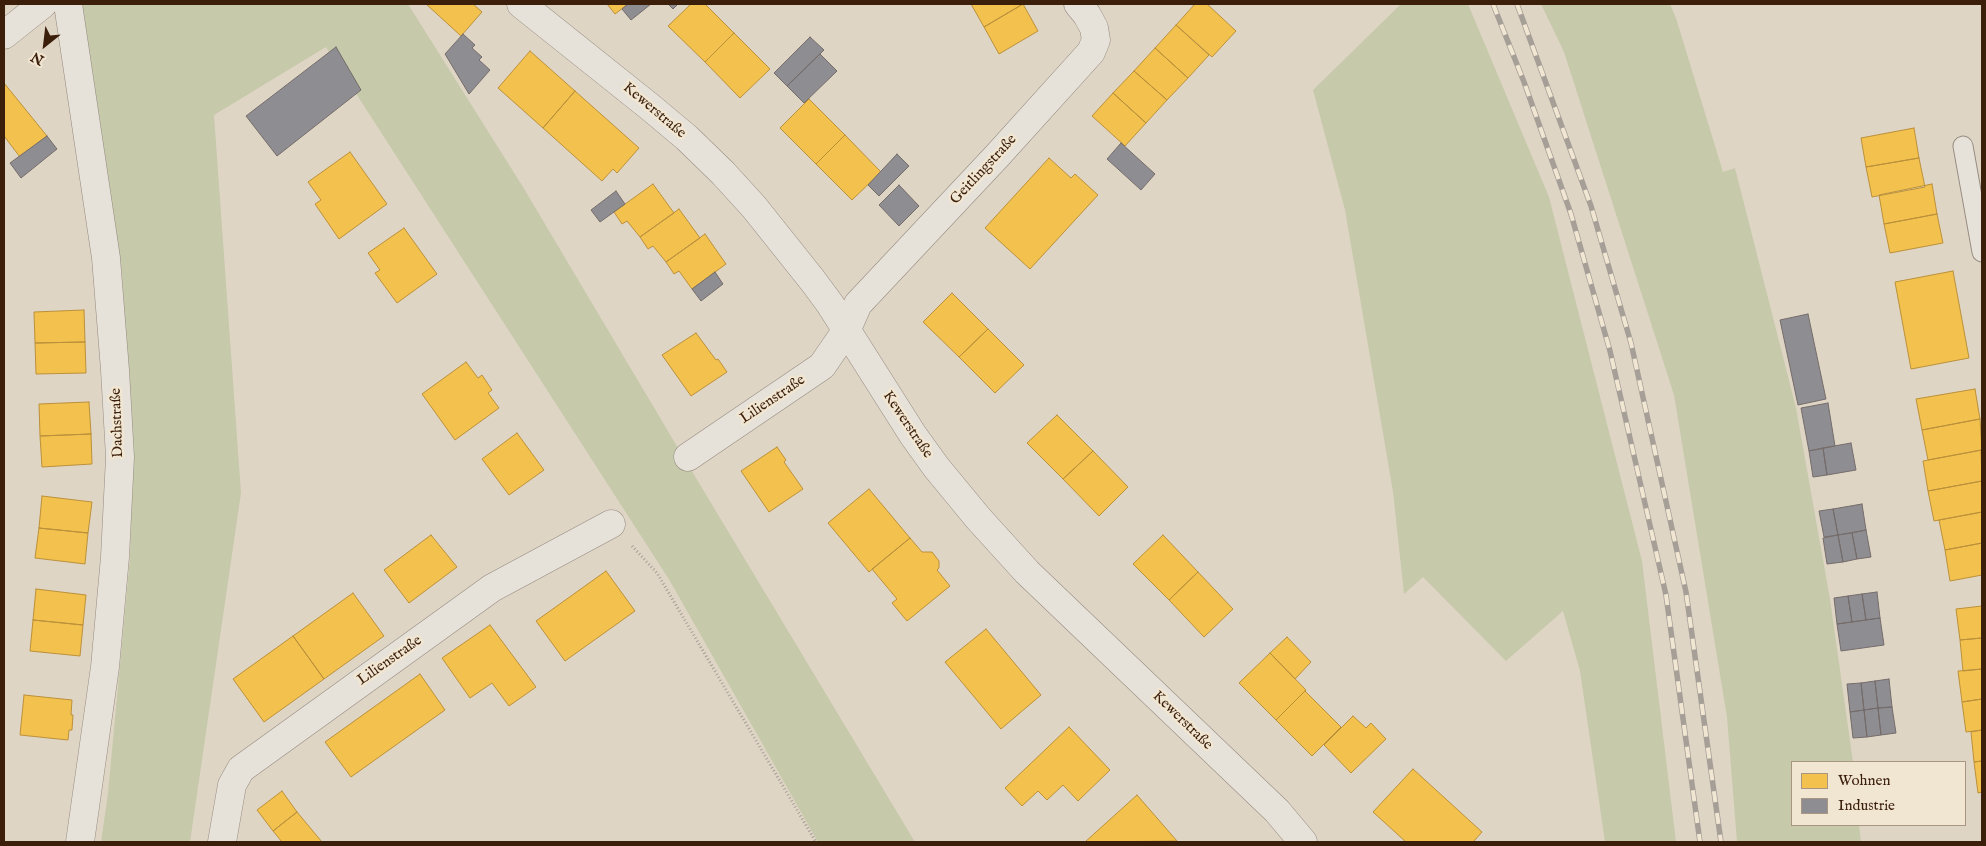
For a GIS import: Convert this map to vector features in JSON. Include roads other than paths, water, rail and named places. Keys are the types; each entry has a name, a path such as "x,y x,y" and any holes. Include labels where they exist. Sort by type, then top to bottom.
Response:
{"street":[{"path":"4,35 43,4"},
{"name":"Dachstraße","path":"68,4 106,258 120,458 115,557 106,667 80,842"},
{"name":"Kewerstraße","path":"521,4 687,138 754,206 830,304 924,451 978,518 1027,572 1277,811 1303,842"},
{"name":"Geitlingstraße","path":"846,331 858,304 944,214 1091,52 1096,40 1094,28 1078,4"},
{"name":"Lilienstraße","path":"688,457 822,366 846,331"},
{"name":"Lilienstraße","path":"222,842 232,786 241,769 492,588 611,524"}],"lane":[{"path":"1963,146 1982,252"}],"railway":[{"path":"1493,4 1524,82 1571,214 1610,351 1666,595 1700,842"},
{"path":"1517,4 1591,206 1631,343 1686,592 1721,842"}]}
